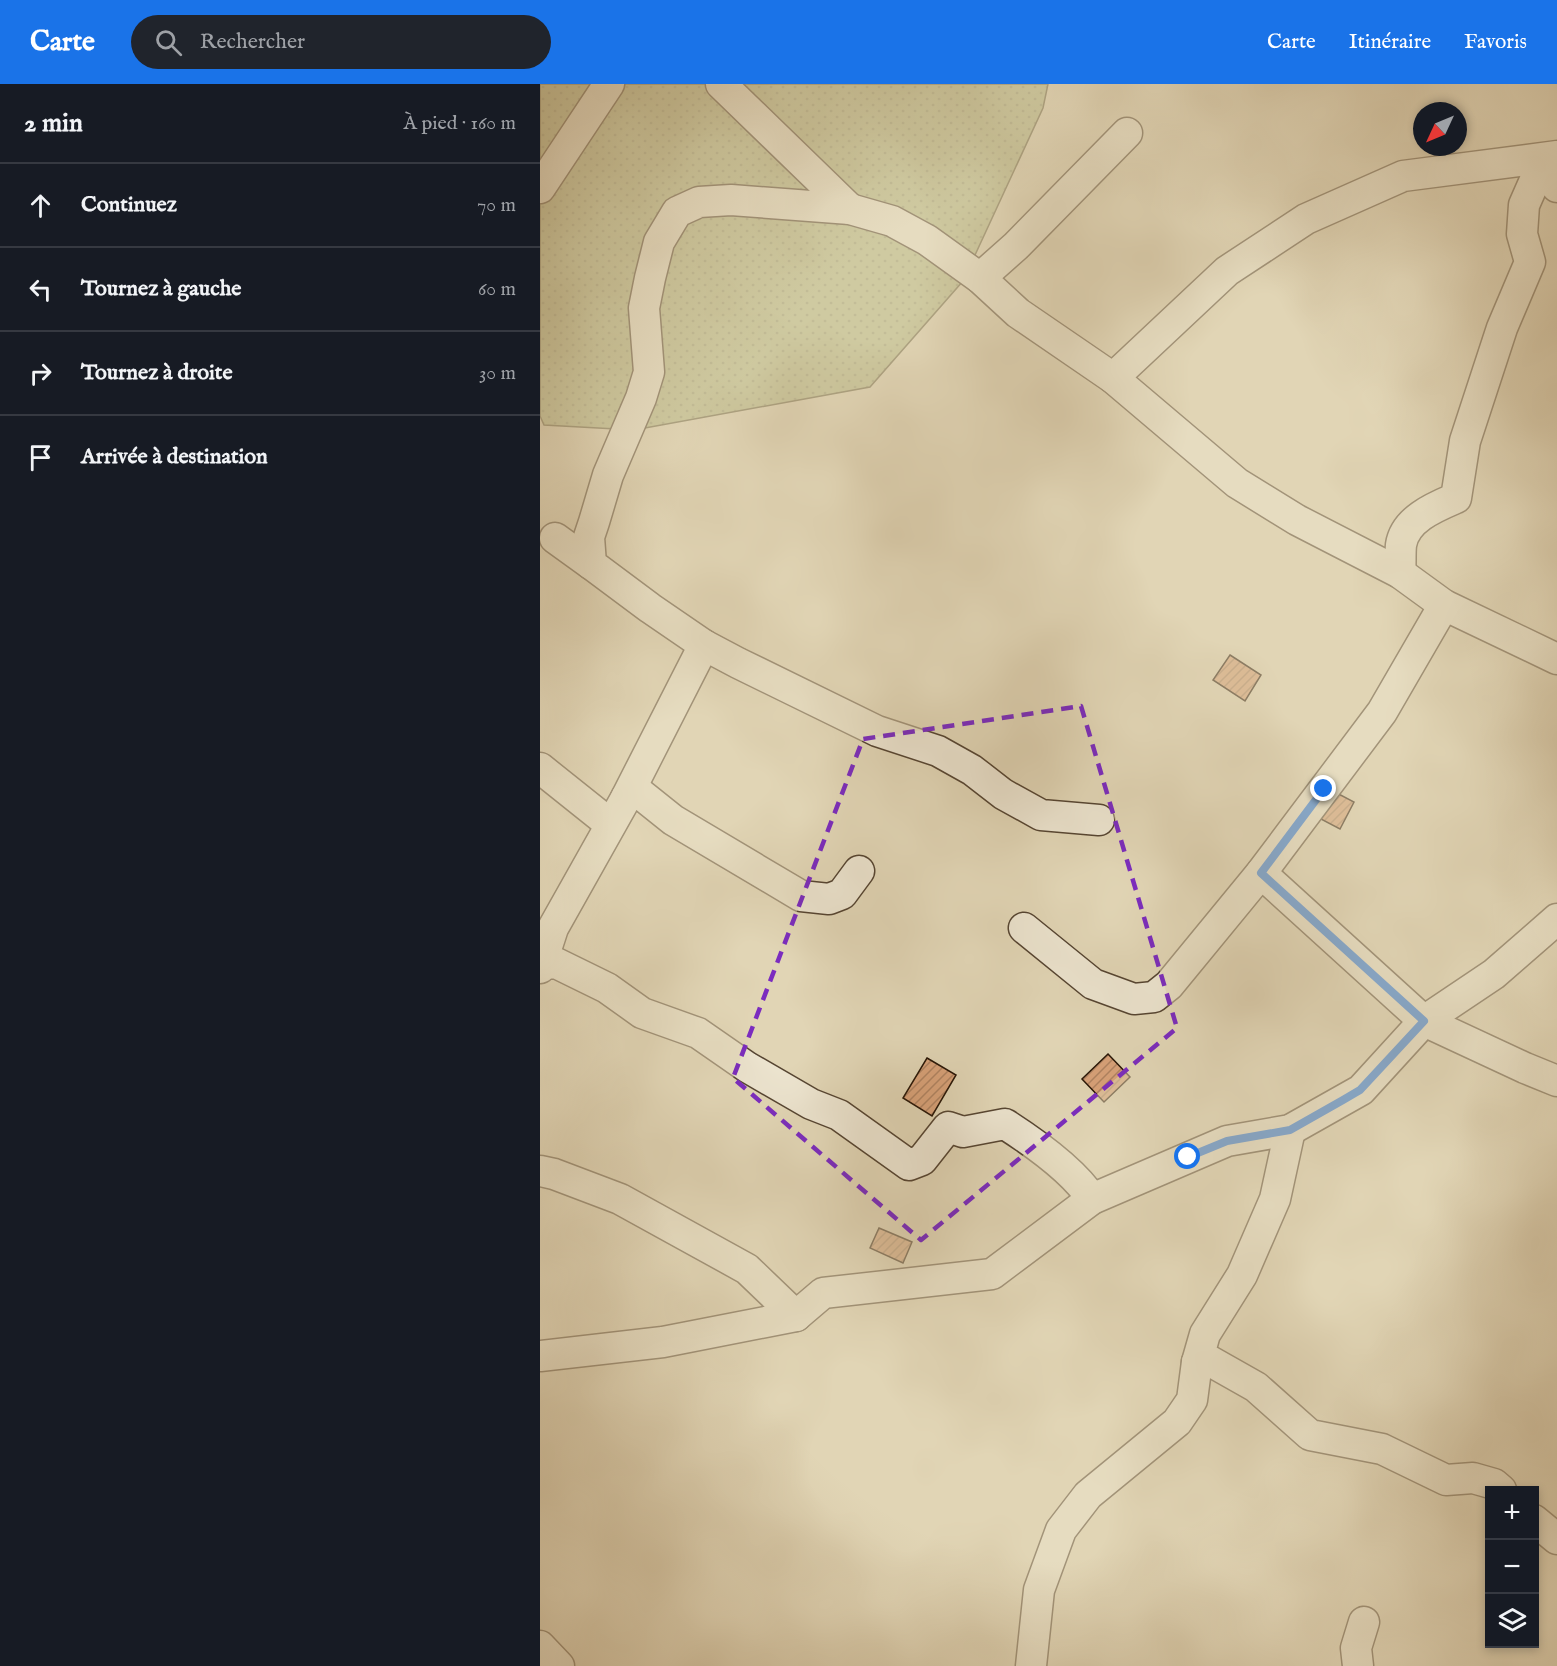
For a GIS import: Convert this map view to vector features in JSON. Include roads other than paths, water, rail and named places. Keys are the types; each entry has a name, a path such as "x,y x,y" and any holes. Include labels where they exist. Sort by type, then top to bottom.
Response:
{"street":[{"path":"540,189 609,84"},
{"path":"721,84 850,209"},
{"path":"980,278 1032,231 1127,133"},
{"path":"1113,378 1227,271 1306,219 1402,176 1557,156"},
{"path":"1400,573 1401,542 1407,530 1428,509 1456,498 1465,441 1502,328 1530,262 1522,234 1524,205 1535,180 1548,172 1557,187"},
{"path":"591,564 589,537 591,529 608,475 641,398 649,372 644,308 658,243 677,213 699,202 731,200 850,209 892,221 927,240 980,278 1018,313 1113,378 1238,483 1297,520 1400,573 1444,605 1557,659"},
{"path":"555,538 704,645 877,731 938,751 972,770 1003,794 1041,815 1099,820"},
{"path":"1024,928 1093,984 1134,999 1154,997 1169,985 1261,873 1382,712 1444,605"},
{"path":"704,645 626,798 553,928 541,966 556,963 607,988 642,1012 698,1033 747,1067 811,1104 839,1115 909,1165 922,1160 948,1127 963,1132 1005,1124 1029,1140 1084,1187 1092,1199"},
{"path":"540,768 610,824"},
{"path":"626,798 639,792 673,820 801,896 829,899 842,894 860,872"},
{"path":"1261,873 1424,1021 1557,1081"},
{"path":"540,1356 663,1342 796,1316 823,1293 992,1274 1092,1199 1227,1141 1290,1130 1360,1090 1424,1021 1494,974 1557,919"},
{"path":"1031,1666 1039,1590 1061,1530 1088,1495 1177,1422 1192,1400 1197,1362 1205,1334 1242,1275 1275,1199 1290,1130"},
{"path":"540,1171 620,1199 747,1269 796,1316"},
{"path":"1197,1362 1210,1360 1256,1387 1310,1435 1382,1449 1446,1480 1473,1478 1496,1486"},
{"path":"1539,1524 1557,1539"},
{"path":"1358,1666 1356,1648 1365,1622"},
{"path":"540,1646 559,1666"}]}
